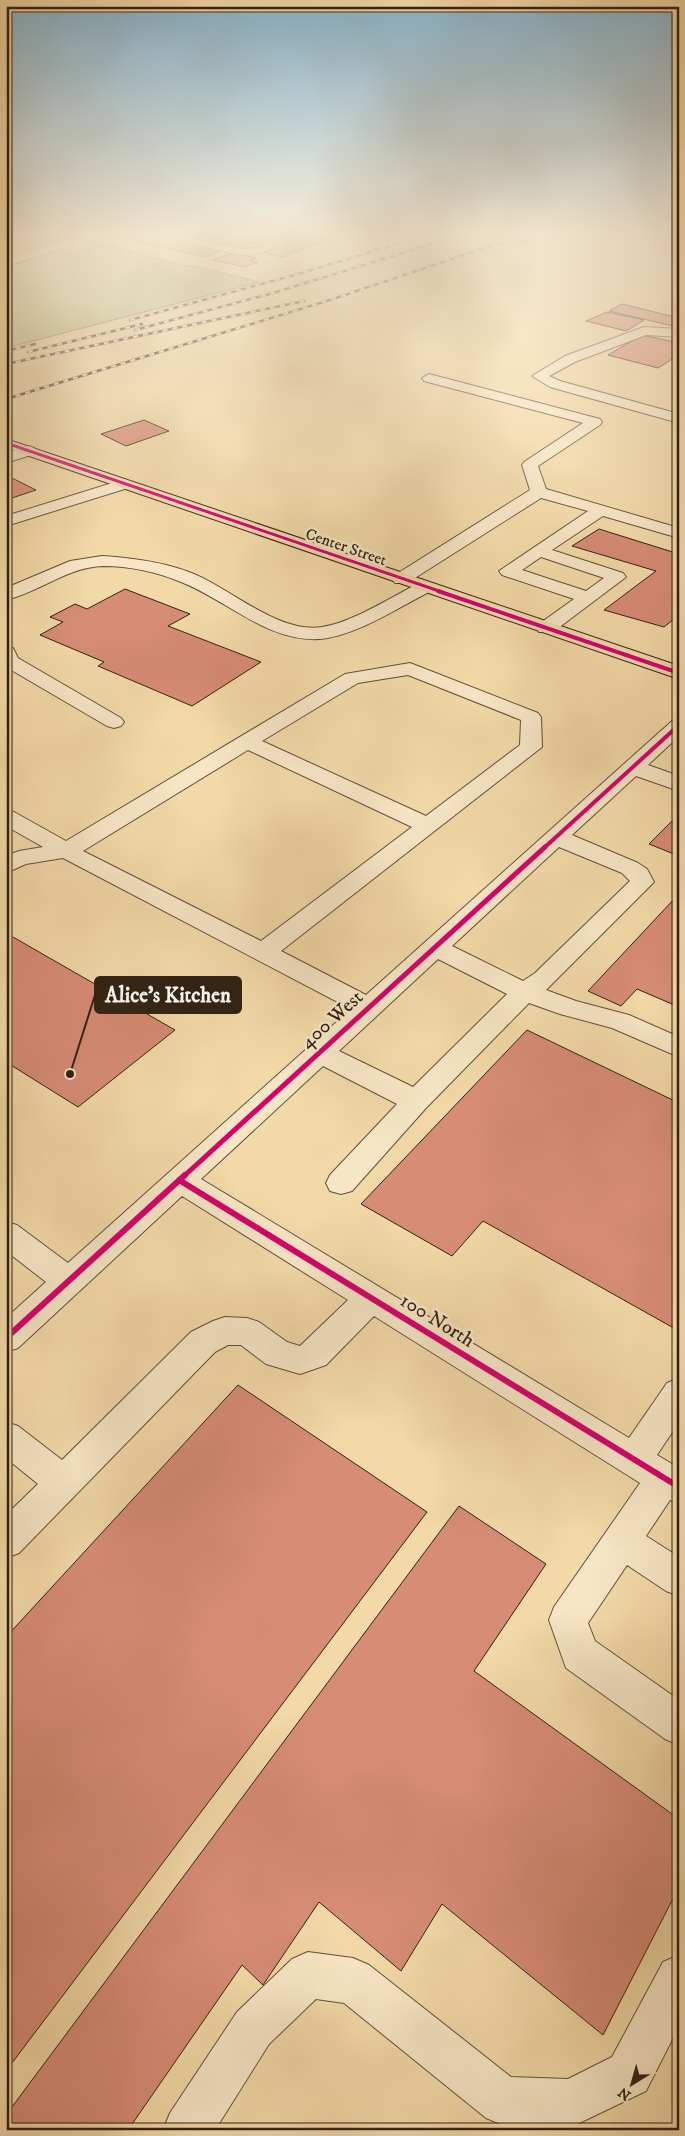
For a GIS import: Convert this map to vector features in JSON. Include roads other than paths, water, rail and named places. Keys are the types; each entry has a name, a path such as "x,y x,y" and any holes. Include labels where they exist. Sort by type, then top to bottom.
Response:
{"main road":[{"name":"Center Street","path":"6,443 679,673"}],"street":[{"path":"634,335 570,359 539,376 555,384 679,418"},
{"path":"429,378 595,422 530,465 539,492"},
{"path":"6,458 29,451"},
{"path":"6,521 125,484"},
{"path":"401,579 539,492 679,533"},
{"path":"588,598 508,571 601,510"},
{"path":"538,552 617,577 546,628"},
{"path":"6,595 76,565 102,561 141,564 188,578 247,611 294,632 321,633 345,626 425,587"},
{"path":"8,659 114,722"},
{"path":"6,866 19,858 66,851 352,678 410,669 531,717 531,748 262,953"},
{"name":"400 West","path":"6,1338 679,725"},
{"path":"247,742 428,826"},
{"path":"633,767 679,784"},
{"path":"6,817 66,851 369,1007"},
{"path":"341,1184 416,1101 525,992 544,979 642,882 639,874 630,868 556,837"},
{"path":"435,948 525,992 569,1008 620,1020 679,1048"},
{"path":"319,1052 416,1101"},
{"name":"100 North","path":"179,1180 671,1483"},
{"path":"6,1234 69,1281"},
{"path":"6,1542 203,1342 225,1331 246,1332 278,1354 300,1360 314,1355 371,1298"},
{"path":"634,1460 679,1393"},
{"path":"6,1437 64,1483"},
{"path":"671,1483 622,1541 568,1620 580,1654 679,1725"},
{"path":"622,1541 679,1578"},
{"path":"187,2130 253,2028 308,1976 353,1981 503,2101 571,2103 629,2074 679,1978"}],"railway":[{"path":"28,352 99,335"},
{"path":"6,364 145,335"},
{"path":"6,399 217,335"},
{"path":"6,351 35,344"}],"place":[{"name":"Alice's Kitchen","path":"70,1074"}]}
